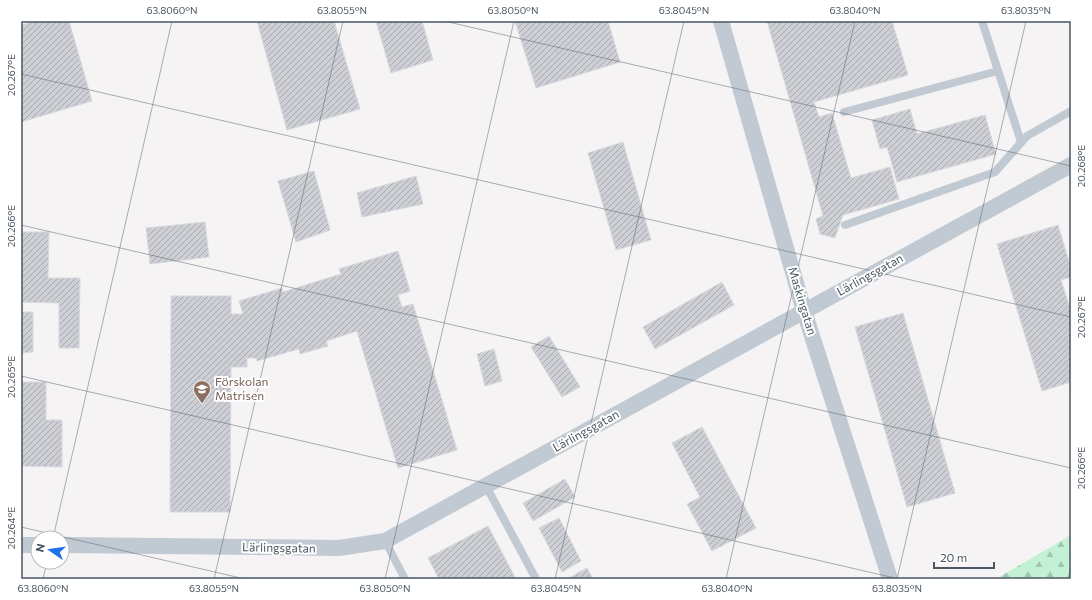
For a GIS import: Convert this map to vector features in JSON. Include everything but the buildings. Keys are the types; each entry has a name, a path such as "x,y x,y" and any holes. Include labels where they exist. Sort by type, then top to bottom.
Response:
{"street":[{"name":"Maskingatan","path":"721,21 804,311 890,579"},
{"name":"Lärlingsgatan","path":"70,546 339,548 385,541 1071,165"}],"lane":[{"path":"982,21 1022,142"},
{"path":"844,112 998,71"},
{"path":"846,225 995,172 1027,136 1071,111"},
{"path":"486,486 536,579"},
{"path":"385,541 405,579"}],"green space":[{"path":"1071,535 1071,579 996,579"}],"place":[{"name":"Förskolan Matrisen","path":"202,404"}]}
